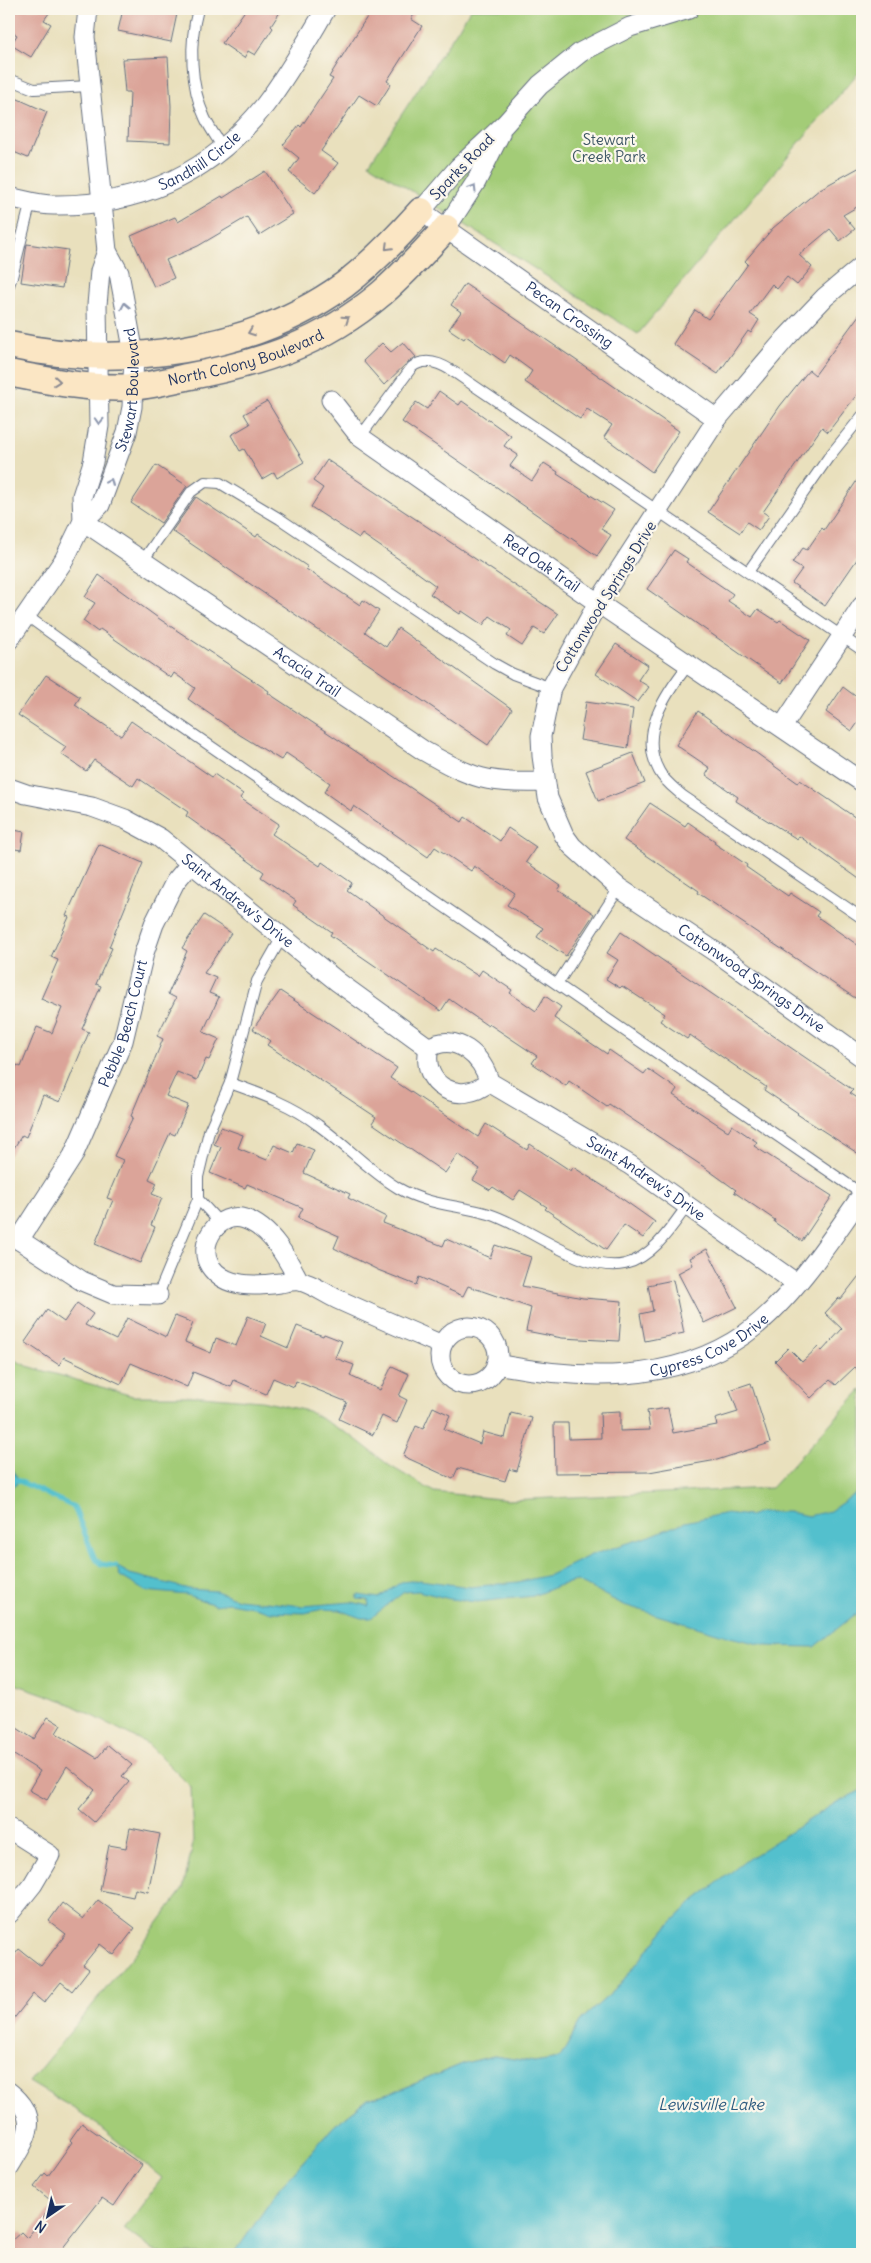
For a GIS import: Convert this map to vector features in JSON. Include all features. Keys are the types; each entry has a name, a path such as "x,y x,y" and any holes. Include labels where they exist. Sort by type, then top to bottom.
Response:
{"main road":[{"name":"North Colony Boulevard","path":"9,345 98,355 134,354 170,352 241,336 281,320 343,286 389,247 421,211"},
{"name":"North Colony Boulevard","path":"9,373 46,380 99,386 132,387 242,366 279,355 312,340 344,321 381,294 416,261 446,228"}],"street":[{"name":"Stewart Boulevard","path":"83,521 82,496 93,462 99,426 97,305 100,271 107,251 85,37 88,9"},
{"name":"Sandhill Circle","path":"9,197 53,205 126,198 163,186 196,169 223,148 265,104 326,9"},
{"name":"Sparks Road","path":"421,211 458,168 505,124 540,85 581,52 630,27 689,9"},
{"name":"Sparks Road","path":"446,228 476,182 505,124"},
{"name":"Pecan Crossing","path":"421,211 717,419"},
{"name":"Stewart Boulevard","path":"9,640 64,560 83,521 100,505 115,470 127,432 134,354 119,273 107,251"},
{"name":"Cottonwood Springs Drive","path":"862,266 825,297 786,338 717,419 598,604 551,688 541,736 545,782 554,814 572,846 619,888 723,957 862,1057"},
{"name":"Red Oak Trail","path":"331,400 360,437 598,604 862,782"},
{"name":"Acacia Trail","path":"83,521 416,745 459,771 484,780 509,783 545,782"},
{"path":"782,727 862,606"},
{"name":"Saint Andrew's Drive","path":"14,793 92,807 125,819 160,838 338,982 429,1048"},
{"name":"Pebble Beach Court","path":"14,1237 56,1183 73,1156 123,1041 144,953 154,924 175,882 191,863"},
{"path":"446,1042 466,1049 482,1063 488,1082 480,1089 466,1094 453,1093 443,1088 428,1066 429,1048 437,1043 446,1042"},
{"name":"Saint Andrew's Drive","path":"488,1082 591,1141 796,1283"},
{"name":"Cypress Cove Drive","path":"496,1364 543,1374 589,1376 658,1370 714,1352 745,1334 796,1283 862,1195"},
{"path":"299,1281 282,1251 258,1226 236,1217 219,1222 208,1239 207,1261 214,1271 242,1285 299,1281 442,1345"},
{"path":"14,1237 86,1283 113,1294 158,1295"},
{"path":"467,1327 478,1328 488,1334 494,1343 498,1354 496,1364 491,1375 482,1382 459,1383 449,1377 442,1368 440,1357 442,1345 447,1336 456,1330 467,1327"},
{"path":"9,1829 50,1855 33,1884 9,1914"},
{"path":"9,2092 28,2110 30,2128 9,2167"}],"lane":[{"path":"198,9 192,39 195,80 205,118 223,148"},
{"path":"9,78 34,89 89,86"},
{"path":"9,284 31,202"},
{"path":"360,437 412,367 420,360 429,360 447,368 473,385 862,650"},
{"path":"748,572 828,458 862,416"},
{"path":"142,562 191,492 205,482 220,482 280,519 495,664 513,674 551,688"},
{"path":"26,616 129,690 862,1195"},
{"path":"689,664 668,692 656,716 653,745 659,771 668,783 683,796 862,918"},
{"path":"558,984 619,888"},
{"path":"158,1295 198,1199 198,1177 209,1131 230,1083 257,981 282,937"},
{"path":"230,1083 287,1105 305,1116 404,1191 416,1197 452,1207 488,1213 593,1264 624,1264 648,1252 670,1229 687,1206"},
{"path":"198,1199 219,1222"}],"green space":[{"name":"Stewart Creek Park","path":"471,9 862,9 862,73 857,74 638,334 369,164"},
{"path":"9,1357 27,1366 133,1396 202,1396 261,1401 308,1411 353,1437 390,1466 434,1492 508,1500 771,1488 862,1389 862,1790 837,1802 694,1901 668,1926 615,1990 582,2019 560,2058 534,2062 494,2056 465,2063 402,2089 368,2099 334,2126 279,2189 234,2254 158,2254 124,2229 162,2178 88,2117 29,2082 137,1951 183,1889 193,1844 191,1787 148,1744 64,1701 9,1682"}],"water":[{"path":"9,1465 17,1477 16,1485 9,1487"},
{"path":"862,1489 862,1609 814,1647 768,1646 730,1637 624,1605 577,1581 560,1585 533,1596 477,1602 450,1599 418,1591 404,1592 371,1618 361,1618 339,1610 323,1609 305,1613 271,1612 229,1603 215,1605 187,1595 145,1591 120,1576 116,1566 130,1574 189,1589 216,1591 238,1599 303,1606 352,1602 369,1606 368,1600 357,1599 358,1595 379,1598 401,1582 420,1580 470,1587 518,1582 550,1575 591,1555 650,1536 685,1522 727,1513 750,1516 759,1512 788,1512 808,1516 830,1511"},
{"name":"Lewisville Lake","path":"862,1790 862,2254 234,2254 279,2189 334,2126 368,2099 402,2089 465,2063 494,2056 534,2062 560,2058 582,2019 615,1990 668,1926 694,1901 748,1859 837,1802"}],"building":[{"path":"9,9 52,9 44,20 51,24 31,57 11,45 17,35 9,30"},
{"path":"123,9 178,9 171,42 118,31"},
{"path":"246,9 282,9 271,26 273,28 255,55 248,51 244,58 222,43"},
{"path":"372,9 418,9 411,19 422,26 387,81 391,84 377,106 359,95 321,151 338,163 315,193 289,172 299,158 283,145 299,125 301,127 333,79 329,77"},
{"path":"168,57 171,106 170,143 128,141 130,92 125,92 122,59"},
{"path":"9,95 47,112 28,158 9,150"},
{"path":"862,166 862,204 843,215 855,229 840,241 830,229 799,255 812,267 797,285 787,277 777,289 772,284 750,314 759,320 751,333 748,331 718,374 673,344 695,310 708,319 748,264 745,261 773,228 820,189"},
{"path":"265,171 293,214 259,235 247,217 198,246 166,260 174,278 154,287 131,236 175,217 178,222 222,196 223,198"},
{"path":"27,244 68,250 62,288 21,282"},
{"path":"465,284 679,431 652,472 604,437 612,425 587,409 580,419 525,382 532,371 510,355 505,363 466,336 464,339 449,329 461,312 451,305"},
{"path":"862,311 862,388 828,432 822,427 763,512 769,516 759,530 747,522 740,533 708,512 780,406 809,370 815,375"},
{"path":"403,342 416,357 384,385 363,361 382,343 391,352"},
{"path":"439,391 459,405 462,401 511,436 504,446 518,455 510,466 532,481 544,463 558,472 557,474 614,510 601,529 611,535 597,556 402,422 416,402 427,409"},
{"path":"267,401 304,462 277,478 274,472 262,479 244,449 240,451 231,435 250,424 244,414"},
{"path":"327,460 558,614 544,634 534,628 522,646 507,636 511,630 490,616 483,625 462,611 460,614 430,594 436,586 403,562 362,534 359,538 311,507 323,488 313,481"},
{"path":"156,465 187,486 161,523 131,503"},
{"path":"862,473 862,552 825,606 792,583 802,569 792,563 803,548 807,550 822,528 824,530"},
{"path":"196,497 256,537 258,534 293,557 308,567 306,569 360,605 363,600 379,611 365,632 386,647 398,628 512,709 488,745 172,531"},
{"path":"674,550 688,559 686,562 733,594 728,601 752,617 758,609 778,622 780,620 810,640 782,683 647,589"},
{"path":"99,575 161,620 269,691 268,693 462,822 465,817 500,841 508,828 536,847 526,862 561,886 558,890 594,914 566,956 537,937 543,928 507,905 515,893 474,866 471,871 435,847 428,857 354,806 351,811 324,792 330,783 286,753 281,760 240,735 188,699 195,688 174,673 171,678 100,629 98,632 83,621 95,603 85,597"},
{"path":"616,644 648,665 638,680 649,687 638,702 596,674"},
{"path":"46,675 80,697 75,705 121,736 131,721 212,777 214,774 243,794 240,798 279,824 272,834 320,866 322,862 352,883 347,890 434,952 436,949 478,976 482,970 512,990 510,993 536,1011 545,996 561,1007 554,1018 607,1054 609,1050 644,1074 648,1069 677,1089 673,1095 728,1131 732,1125 757,1142 754,1146 832,1196 802,1241 734,1192 736,1190 704,1167 609,1104 607,1107 569,1081 566,1086 532,1063 537,1056 489,1024 488,1026 449,999 441,1011 330,935 332,932 293,905 296,901 261,877 264,872 186,816 188,812 138,778 133,786 94,760 86,771 61,754 66,747 18,715"},
{"path":"843,687 862,701 862,717 852,731 826,712"},
{"path":"586,702 633,709 628,748 580,740"},
{"path":"698,711 798,783 800,780 862,822 862,881 799,836 797,839 736,801 738,797 706,775 710,768 676,745"},
{"path":"633,753 645,783 598,801 586,771"},
{"path":"650,803 685,826 688,822 715,841 714,843 747,865 746,867 788,896 790,893 819,912 816,916 862,948 862,987 855,998 698,893 699,891 624,840"},
{"path":"9,829 24,832 21,850 9,848"},
{"path":"99,844 143,863 109,947 112,948 96,984 101,986 82,1029 89,1032 60,1102 43,1095 26,1137 22,1135 9,1156 9,1085 17,1065 21,1067 37,1027 52,1033 62,1008 41,999 58,960 51,957 69,917 66,916"},
{"path":"204,915 231,933 204,973 216,978 209,993 219,997 203,1032 219,1039 209,1060 206,1059 197,1080 177,1072 166,1096 188,1105 175,1135 170,1133 149,1179 157,1183 152,1194 162,1198 151,1225 155,1227 140,1263 95,1244 113,1200 107,1198 123,1160 114,1156 133,1117 131,1116 163,1039 157,1036 176,998 168,994 187,951 182,948"},
{"path":"621,932 853,1090 850,1093 862,1101 862,1156 797,1114 764,1090 766,1087 690,1035 687,1039 660,1021 665,1014 622,986 620,988 606,979 618,960 607,953"},
{"path":"280,991 397,1068 390,1078 478,1137 486,1124 527,1150 530,1144 571,1171 573,1167 655,1222 643,1238 624,1225 606,1250 545,1209 547,1207 520,1190 513,1200 493,1187 490,1190 473,1180 480,1169 458,1154 445,1173 372,1123 376,1117 267,1045 270,1041 253,1029"},
{"path":"221,1127 243,1135 238,1148 267,1160 274,1145 293,1153 297,1143 314,1150 304,1173 350,1194 348,1198 386,1217 383,1223 443,1246 446,1239 490,1258 495,1245 531,1257 522,1286 583,1298 622,1301 619,1341 562,1338 526,1331 531,1308 468,1286 463,1296 419,1277 416,1285 378,1270 334,1248 339,1236 298,1218 303,1208 247,1184 245,1188 210,1173 221,1147 214,1144"},
{"path":"707,1249 737,1307 704,1323 678,1273 693,1265 690,1258"},
{"path":"862,1272 862,1374 855,1367 836,1385 830,1380 811,1398 775,1361 788,1348 802,1362 818,1347 822,1351 842,1329 825,1313 839,1298 841,1299"},
{"path":"673,1280 684,1333 645,1341 640,1314 653,1311 648,1285"},
{"path":"77,1303 93,1314 85,1325 116,1340 127,1318 166,1337 175,1316 193,1323 185,1342 211,1353 216,1338 236,1346 248,1316 266,1323 261,1336 288,1348 297,1326 342,1341 335,1358 354,1365 350,1376 380,1390 392,1366 409,1374 399,1396 407,1400 397,1423 382,1416 373,1435 339,1419 347,1402 296,1381 294,1387 273,1378 266,1394 234,1380 231,1387 193,1372 187,1387 131,1363 121,1384 64,1357 59,1365 25,1342 47,1310 64,1322"},
{"path":"751,1383 770,1443 717,1460 649,1472 555,1473 554,1423 568,1423 569,1439 601,1438 600,1412 620,1411 620,1431 650,1430 647,1411 668,1408 673,1433 717,1425 715,1419 738,1412 730,1390"},
{"path":"433,1407 450,1415 444,1429 480,1444 483,1432 505,1438 511,1413 532,1418 517,1471 509,1469 505,1481 458,1468 453,1479 403,1456 416,1426 423,1429"},
{"path":"48,1717 61,1725 56,1733 97,1758 108,1745 132,1765 122,1776 129,1782 94,1822 79,1809 95,1790 67,1766 47,1800 29,1790 40,1771 9,1752 9,1723 34,1739"},
{"path":"130,1828 160,1834 148,1892 135,1889 133,1897 100,1890 109,1845 126,1848"},
{"path":"98,1900 135,1928 114,1955 100,1944 83,1965 89,1969 72,1991 61,1982 44,2003 33,1994 9,2025 9,1962 19,1949 41,1966 66,1934 49,1921 62,1903 83,1919"},
{"path":"82,2123 142,2165 114,2206 102,2198 58,2254 9,2254 9,2243 21,2232 27,2238 54,2203 34,2187 45,2173 48,2176 72,2142 70,2140"}],"waterway":[{"path":"17,1480 74,1507 95,1559 101,1564 116,1566"}]}
